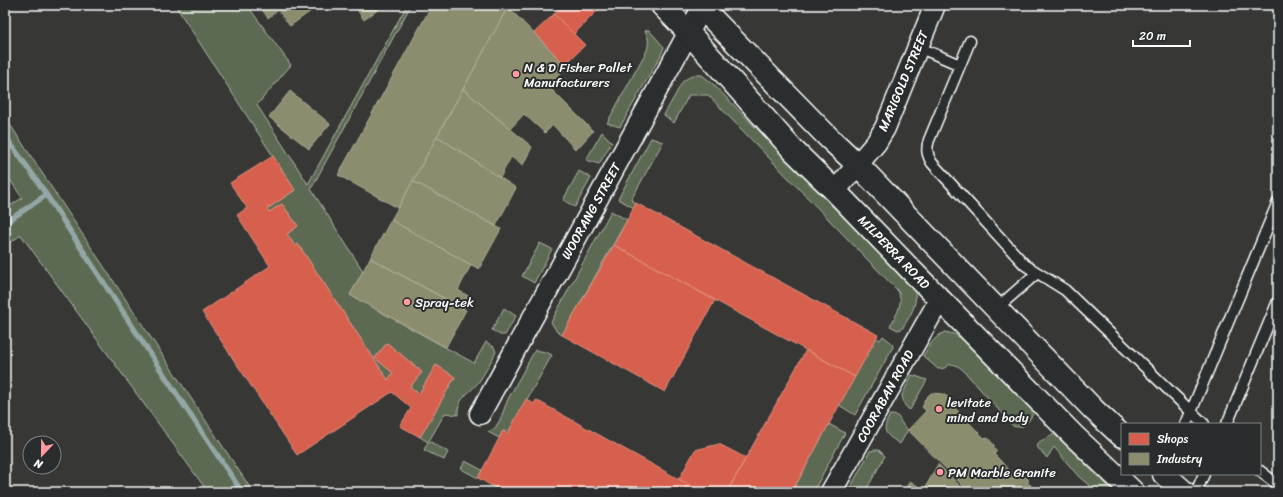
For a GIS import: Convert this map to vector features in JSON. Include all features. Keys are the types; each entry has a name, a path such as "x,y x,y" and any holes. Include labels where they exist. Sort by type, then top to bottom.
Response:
{"highway":[{"name":"MILPERRA ROAD","path":"662,5 793,150 835,191 1073,435 1133,492"},
{"path":"701,6 821,130 858,165 1094,410 1121,435"},
{"path":"1165,475 1184,492"}],"street":[{"name":"MARIGOLD STREET","path":"835,191 876,143 885,128 935,5"},
{"name":"WOORANG STREET","path":"480,414 701,6"},
{"name":"COORABAN ROAD","path":"831,492 940,300"}],"lane":[{"path":"970,41 929,140 927,147 928,156 932,163 1025,265 1065,290 1203,423"},
{"path":"918,47 960,65"},
{"path":"1186,423 1278,202"},
{"path":"997,308 1037,272"},
{"path":"1227,423 1278,301"},
{"path":"1261,472 1278,485"},
{"path":"1196,492 1204,475"}],"green space":[{"path":"175,5 247,5 291,65 257,105 308,184 407,5 411,5 311,189 363,271 350,295 474,363 486,342 494,347 496,352 480,380 462,399 458,409 458,415 445,413 429,441 448,452 444,460 424,450 428,442 420,437 455,377 436,365 419,394 410,387 422,372 387,343 375,358 393,373 388,380 298,244 295,246 287,234 298,226 282,204 269,212 267,209 295,190"},
{"path":"649,30 664,47 661,55 620,127 607,123 647,50 648,40 645,31"},
{"path":"693,75 702,75 712,83 910,285 916,298 912,312 902,329 898,330 890,326 900,305 900,296 898,291 708,95 689,95 674,123 664,115 683,81"},
{"path":"5,117 253,492 208,492 21,235 5,246 5,209 22,198 5,172"},
{"path":"602,132 612,142 599,164 586,160"},
{"path":"651,138 663,142 631,200 636,203 634,208 618,199"},
{"path":"579,171 591,178 575,207 563,200"},
{"path":"611,211 627,220 562,335 557,332 551,322"},
{"path":"540,243 552,249 534,283 522,276"},
{"path":"504,308 516,316 505,335 500,335 492,330"},
{"path":"945,332 954,334 963,339 1034,412 1026,424 1020,427 1013,426 962,369 954,364 951,364 945,368 938,369 923,356 935,339"},
{"path":"883,336 892,343 893,347 855,415 839,405 876,338 880,340"},
{"path":"535,350 552,355 508,433 503,431 499,438 488,432 495,428 500,420 508,399"},
{"path":"912,375 927,380 910,410 905,406 902,395"},
{"path":"890,415 898,416 903,426 908,430 900,444 891,438 886,432 885,429"},
{"path":"829,424 845,433 813,492 792,492"},
{"path":"1054,434 1114,492 1097,492 1078,476 1054,447 1047,458 1037,447 1039,442"},
{"path":"879,450 885,456 865,492 848,492 870,451"},
{"path":"465,461 482,470 478,478 461,469"}],"building: Shops":[{"path":"563,5 603,5 574,34 554,14"},
{"path":"554,14 585,45 565,65 534,33"},
{"path":"273,156 295,190 267,209 269,212 282,204 298,226 287,234 295,246 298,244 388,380 393,373 375,358 387,343 422,372 410,387 419,394 436,365 455,377 420,437 400,426 411,408 392,392 297,455 202,312 270,266 237,215 247,208 230,183"},
{"path":"636,203 878,335 855,377 614,245"},
{"path":"614,245 715,300 665,392 562,335"},
{"path":"806,350 855,377 792,492 727,492"},
{"path":"526,399 534,404 536,400 702,492 503,492 478,478 503,431 508,433"},
{"path":"719,444 746,458 727,492 702,492 679,479 695,450"}],"building: Industry":[{"path":"259,5 319,5 290,26 278,10 268,18"},
{"path":"354,5 384,5 364,20"},
{"path":"432,5 509,5 398,208 338,175"},
{"name":"N & D Fisher Pallet Manufacturers","path":"508,7 565,65 566,68 548,86 593,131 576,150 553,125 545,133 524,114 510,129 463,89"},
{"path":"463,89 532,147 523,165 511,157 500,178 437,136"},
{"path":"290,91 330,124 309,149 269,117"},
{"path":"437,136 516,188 496,226 413,181"},
{"path":"413,181 501,229 479,269 391,220"},
{"path":"391,220 471,265 458,290 470,297 463,309 370,258"},
{"name":"Spray-tek","path":"370,258 466,310 446,347 350,295"},
{"path":"931,393 943,394 952,400 951,404 984,438 987,437 994,445 994,449 997,451 994,454 1012,473 1015,470 1022,473 1028,479 1028,484 1031,485 1028,492 969,492 908,430 926,411 922,407 924,400"},
{"name":"PM Marble Granite","path":"938,464 966,492 904,492 910,481 924,490"}],"waterway":[{"path":"5,136 36,179 242,492"},
{"path":"5,223 46,195"}],"place":[{"name":"N & D Fisher Pallet Manufacturers","path":"516,74"},
{"name":"Spray-tek","path":"407,302"},
{"name":"levitate mind and body","path":"939,409"},
{"name":"PM Marble Granite","path":"940,472"}]}
